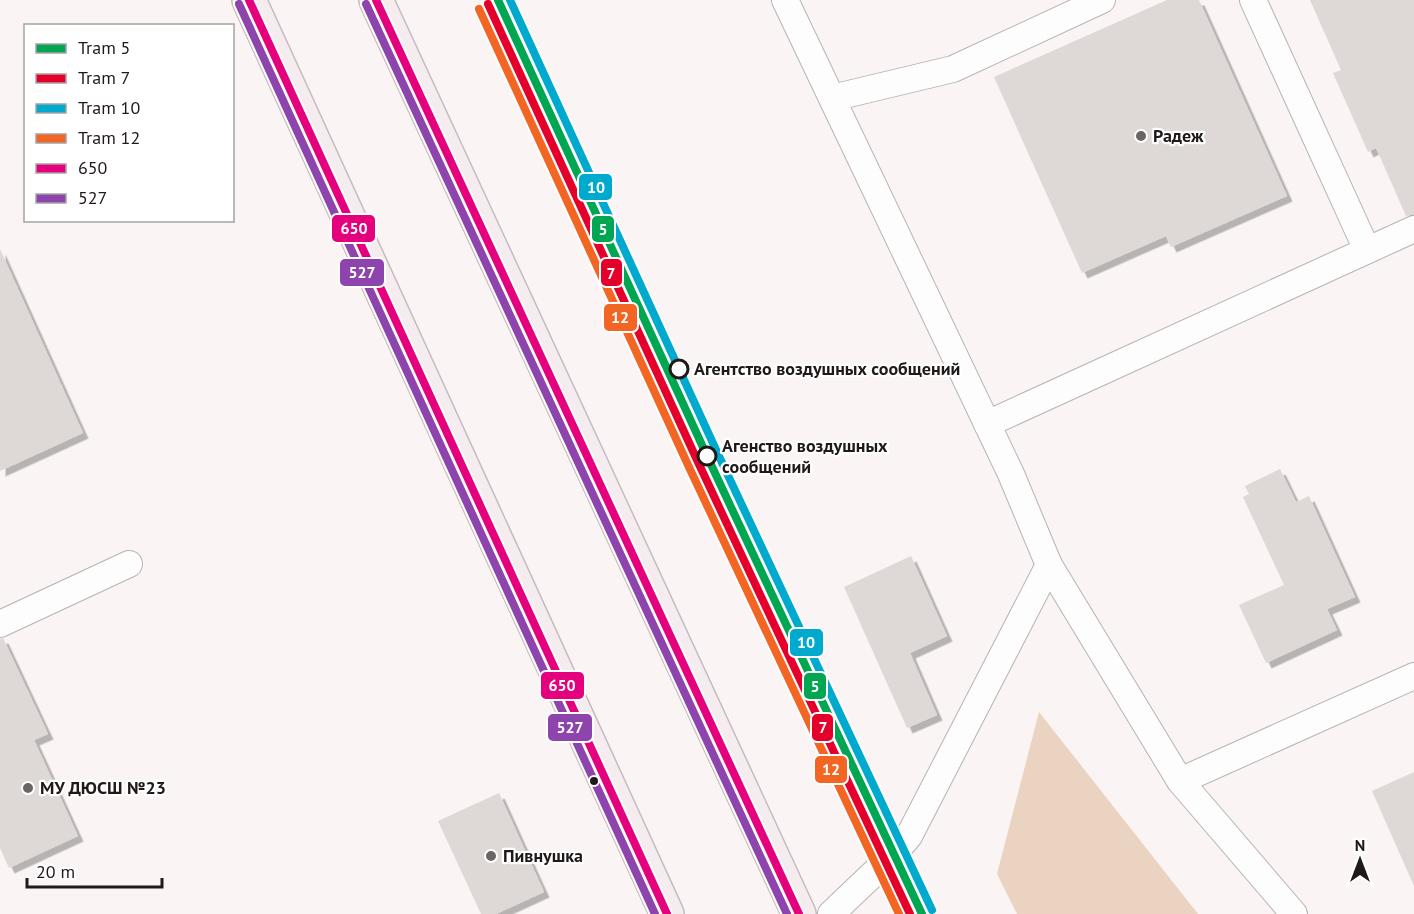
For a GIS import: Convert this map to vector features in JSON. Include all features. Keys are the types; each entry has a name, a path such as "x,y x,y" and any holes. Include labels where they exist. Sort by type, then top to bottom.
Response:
{"highway":[{"path":"249,0 667,914"},
{"path":"376,0 799,914"}],"lane":[{"path":"785,0 1011,474 1049,565 1180,781 1294,914"},
{"path":"832,98 953,69 1102,0"},
{"path":"1253,0 1367,250"},
{"path":"987,424 1414,229"},
{"path":"0,624 129,564"},
{"path":"831,914 894,854 909,836 1049,565"},
{"path":"1180,781 1414,676"}],"shaded area":[{"path":"1039,712 1198,914 1017,914 997,874"}],"building":[{"name":"Радеж","path":"1167,0 1199,0 1287,196 1171,247 1166,236 1082,273 994,77"},
{"path":"1310,0 1414,0 1414,214 1406,216 1376,148 1368,152 1333,73 1341,70"},
{"path":"0,249 83,433 0,471"},
{"path":"1280,469 1296,502 1309,496 1355,597 1327,609 1337,630 1266,663 1239,605 1284,585 1243,497 1249,494 1245,486"},
{"path":"911,556 947,636 910,653 937,715 907,728 844,587"},
{"name":"МУ ДЮСШ №23","path":"3,638 48,734 34,740 78,836 9,868 0,848 0,639"},
{"path":"1414,772 1414,886 1372,791"},
{"name":"Пивнушка","path":"499,793 544,892 496,914 481,914 438,821"}],"tram line":[{"name":"5","path":"498,0 707,456 922,914"},
{"name":"10","path":"510,0 717,452 932,910"},
{"name":"7","path":"488,4 697,460 910,914"},
{"name":"12","path":"479,9 688,465 899,914"}],"transit line":[{"name":"650","path":"249,0 667,914"},
{"name":"650","path":"376,0 799,914"},
{"name":"527","path":"239,4 655,914"},
{"name":"527","path":"366,4 787,914"}],"place":[{"name":"Радеж","path":"1141,136"},
{"name":"Агентство воздушных сообщений","path":"679,369"},
{"name":"Агенство воздушных сообщений","path":"707,456"},
{"name":"МУ ДЮСШ №23","path":"28,788"},
{"name":"Пивнушка","path":"491,856"}]}
